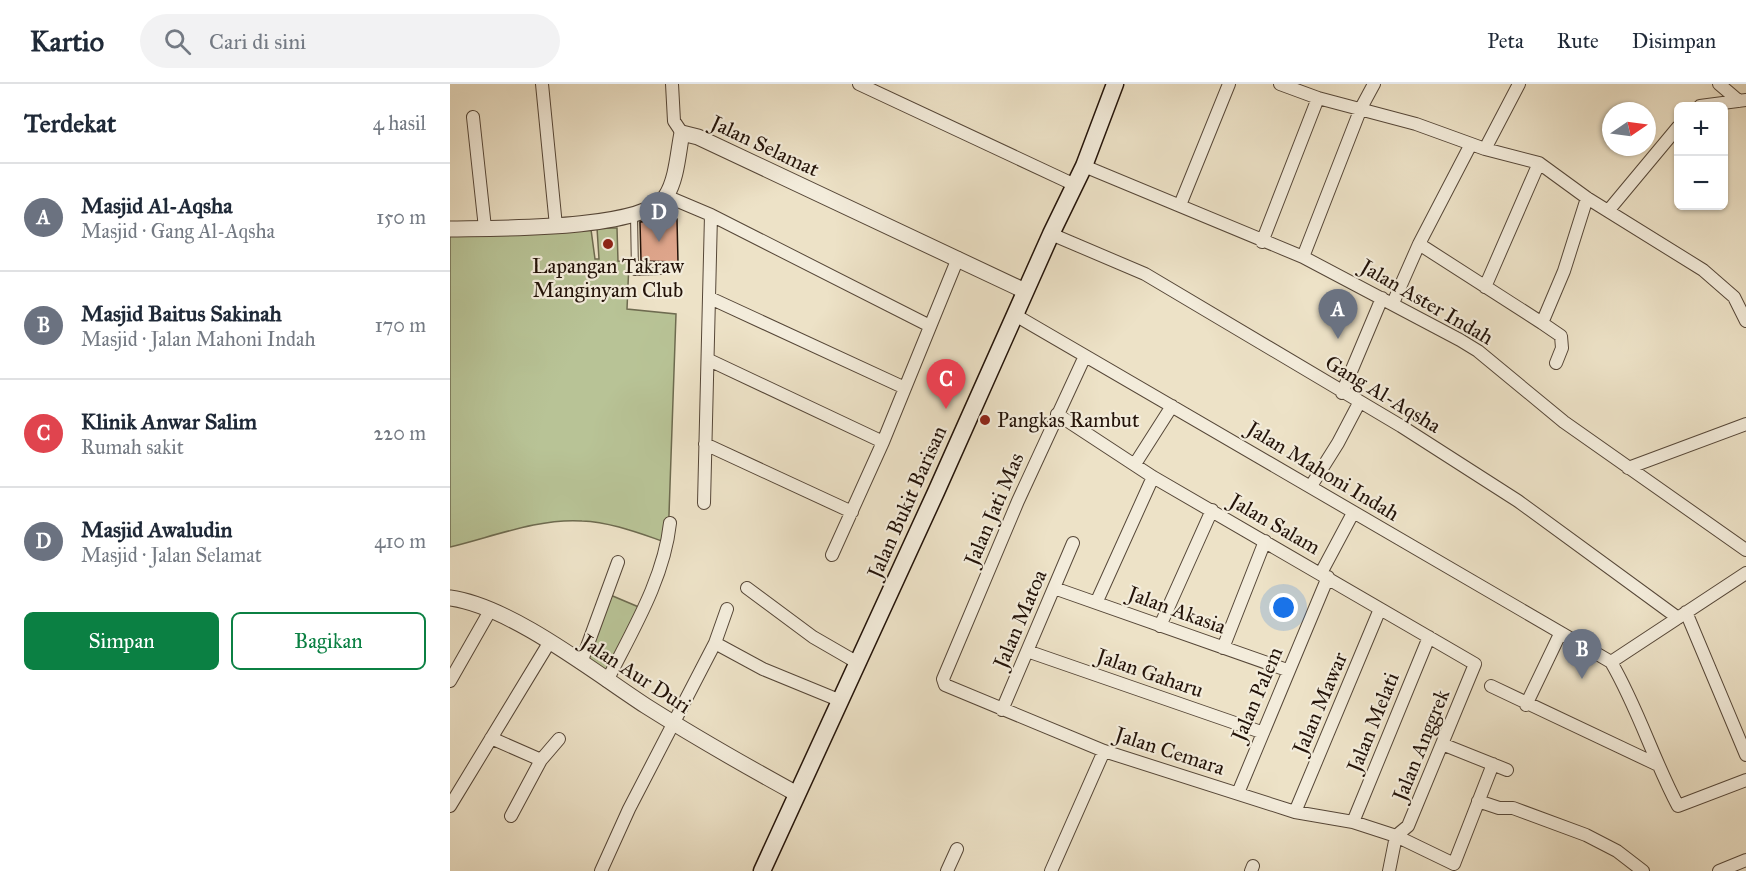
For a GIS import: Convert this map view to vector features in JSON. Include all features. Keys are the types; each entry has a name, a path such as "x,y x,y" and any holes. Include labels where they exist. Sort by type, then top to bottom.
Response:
{"main road":[{"name":"Jalan Bukit Barisan","path":"762,871 858,663 1024,291 1076,185 1114,84"}],"street":[{"path":"542,84 556,226"},
{"path":"672,84 674,121 682,133"},
{"path":"859,84 1076,185"},
{"path":"1180,205 1229,84"},
{"path":"1280,84 1318,98 1361,108 1485,149 1539,163 1587,198 1702,270 1734,297 1746,321"},
{"path":"1303,257 1361,108 1374,84"},
{"path":"1485,149 1519,84"},
{"path":"1719,84 1742,100"},
{"path":"1262,242 1318,98"},
{"path":"473,117 485,228"},
{"name":"Jalan Selamat","path":"666,196 682,133 698,137 1024,291"},
{"path":"1608,211 1674,133"},
{"path":"1342,393 1471,144"},
{"path":"1485,287 1539,163"},
{"name":"Jalan Aster Indah","path":"1084,166 1180,205 1262,242 1303,257 1478,351 1563,422 1746,550"},
{"path":"450,229 556,226 634,214 654,207 666,196 711,215 930,326"},
{"path":"1542,323 1564,271 1587,198"},
{"path":"704,503 710,360 711,215"},
{"name":"Gang Al-Aqsha","path":"1051,234 1146,274 1342,393 1401,426 1518,501 1682,615"},
{"path":"1419,244 1561,336 1562,348 1556,363"},
{"path":"832,555 883,442 958,258"},
{"path":"710,298 905,388"},
{"name":"Jalan Mahoni Indah","path":"1015,315 1611,662"},
{"name":"Jalan Jati Mas","path":"943,679 1057,414 1085,356"},
{"path":"710,360 883,442"},
{"path":"1311,486 1336,447 1359,403"},
{"path":"1135,464 1172,406"},
{"name":"Jalan Salam","path":"1057,414 1153,477 1475,664"},
{"path":"1628,468 1746,424"},
{"path":"705,444 852,512"},
{"path":"1096,601 1153,477"},
{"path":"1160,626 1212,510"},
{"name":"Jalan Palem","path":"1238,792 1324,575 1353,513"},
{"path":"607,681 641,614 666,553 670,523"},
{"path":"1223,648 1265,541"},
{"name":"Jalan Matoa","path":"1002,710 1073,543"},
{"path":"581,663 618,562"},
{"path":"1746,573 1611,662 1628,692 1656,764 1678,806 1681,807 1746,780"},
{"path":"747,588 813,637 858,663"},
{"name":"Jalan Akasia","path":"1054,588 1287,670"},
{"name":"Jalan Aur Duri","path":"450,598 491,609 549,642 675,724 797,794"},
{"path":"450,681 491,609"},
{"path":"601,871 634,799 675,724 715,643 727,609"},
{"name":"Jalan Mawar","path":"1296,812 1380,609"},
{"path":"1682,615 1746,755"},
{"path":"1526,705 1560,634"},
{"name":"Jalan Melati","path":"1353,822 1429,637"},
{"path":"450,806 549,642"},
{"path":"715,643 763,669 841,700"},
{"name":"Jalan Gaharu","path":"1027,651 1261,732"},
{"name":"Jalan Anggrek","path":"1396,836 1408,826 1475,664"},
{"name":"Jalan Cemara","path":"943,679 945,685 1104,751 1296,812 1353,822 1396,836 1454,864 1478,801"},
{"path":"1491,686 1526,705 1656,764"},
{"path":"491,738 541,760"},
{"path":"511,816 541,760 559,739"},
{"path":"1442,744 1507,770"},
{"path":"1051,871 1104,751"},
{"path":"1493,764 1478,801 1498,808 1514,808 1586,835 1617,850 1643,871"},
{"path":"1389,871 1396,836"},
{"path":"947,871 957,849"},
{"path":"1719,871 1746,860"}],"lane":[{"path":"634,214 635,272 660,271"}],"green space":[{"path":"590,222 595,259 599,259 597,228 617,228 618,261 629,262 627,309 676,314 668,543 604,524 566,521 532,525 450,547 450,229"},
{"path":"608,594 641,608 608,674 582,661"}],"building":[{"path":"677,219 678,262 641,261 640,222"}],"place":[{"name":"Masjid Awaludin","path":"659,242"},
{"name":"Lapangan Takraw Manginyam Club","path":"608,244"},
{"name":"Masjid Al-Aqsha","path":"1338,339"},
{"name":"Klinik Anwar Salim","path":"946,409"},
{"name":"Pangkas Rambut","path":"985,420"},
{"name":"Masjid Baitus Sakinah","path":"1582,679"}]}
